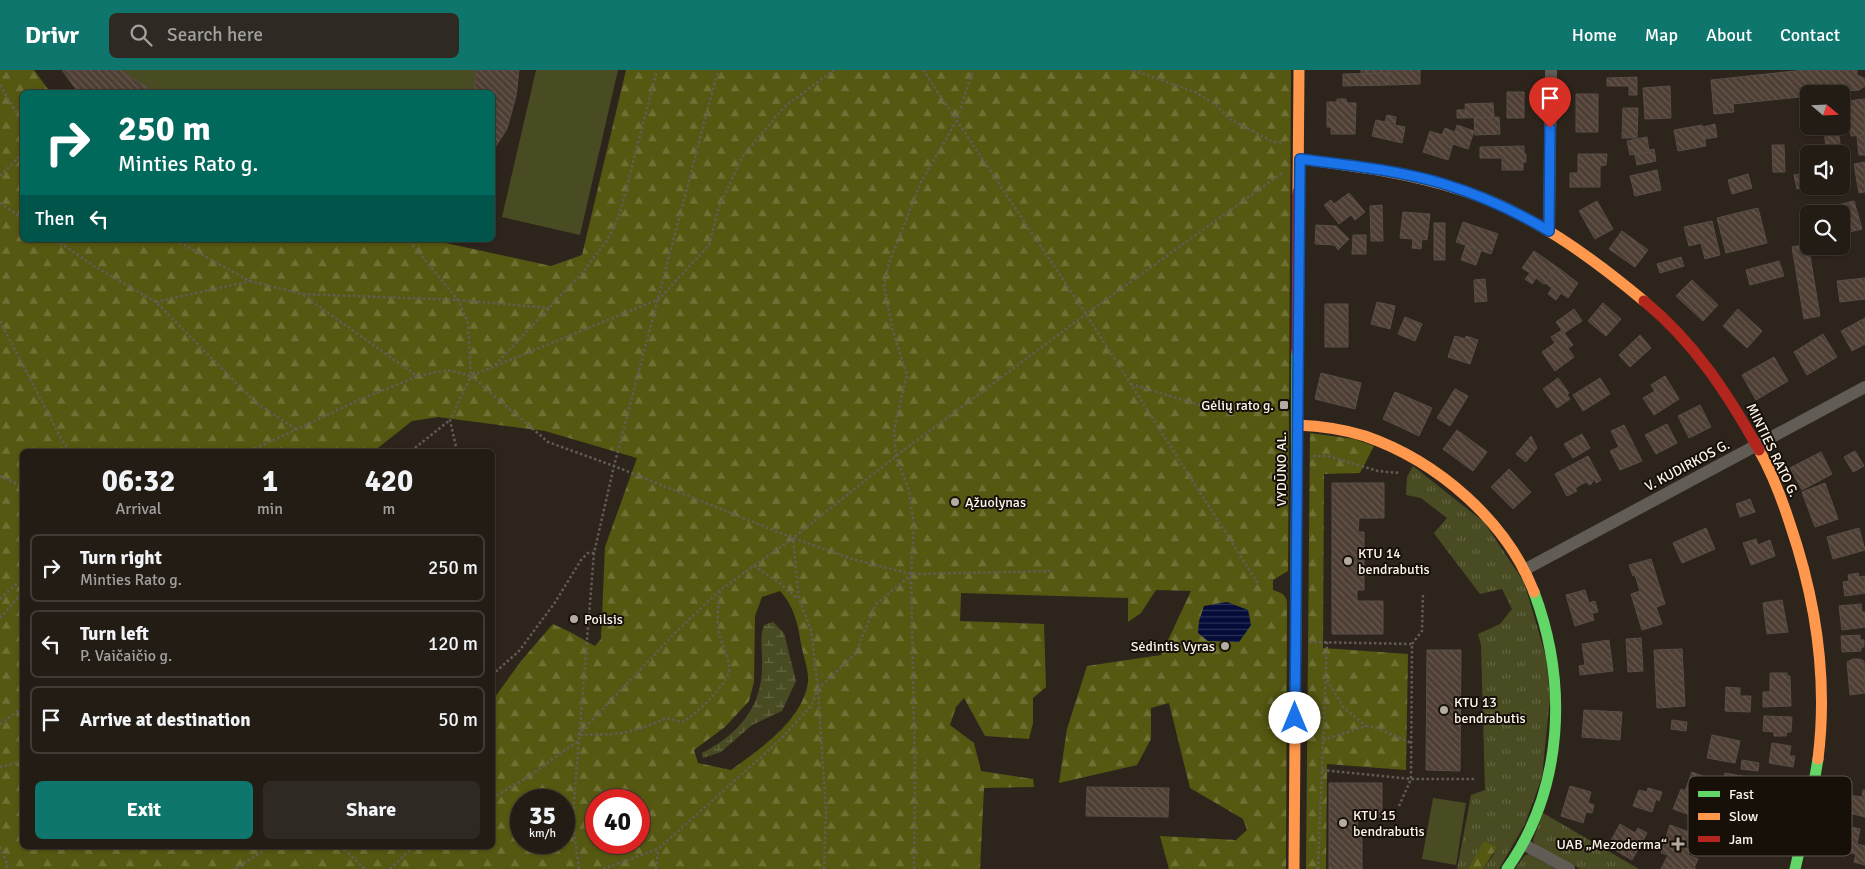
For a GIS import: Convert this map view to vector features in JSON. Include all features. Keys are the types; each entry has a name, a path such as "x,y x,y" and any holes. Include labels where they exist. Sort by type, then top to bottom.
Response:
{"street":[{"name":"VYDŪNO AL.","path":"1294,869 1300,160 1299,70"},
{"path":"1549,231 1550,70"},
{"name":"MINTIES RATO G.","path":"1300,160 1370,168 1444,184 1505,208 1549,231 1604,269 1654,309 1675,329 1720,383 1757,445 1784,506 1797,544 1812,605 1820,658 1822,699 1814,776"},
{"name":"V. KUDIRKOS G.","path":"1524,570 1865,387"},
{"path":"1297,425 1341,428 1364,435 1389,445 1435,472 1458,488 1480,509 1509,544 1524,570 1536,597 1548,633 1555,670 1557,710 1553,760 1548,782 1523,844 1507,869"},
{"path":"1523,844 1569,869"},
{"name":"MINTIES RATO G.","path":"1795,869 1798,856"}],"path":[{"path":"494,366 583,272 608,239 620,213 657,70"},
{"path":"579,869 574,832 574,802 594,554 614,466 718,70"},
{"path":"471,376 659,299 709,245 719,207 742,157 784,107 834,70"},
{"path":"923,70 1086,314 1259,585"},
{"path":"914,869 915,776 911,574 914,526 909,491 896,456 894,429 907,375 892,328 884,285 889,263 922,182 957,120 974,70"},
{"path":"1133,70 1195,92 1215,104 1230,119 1273,142 1300,145"},
{"path":"0,85 20,119"},
{"path":"0,176 20,156"},
{"path":"578,735 676,632 720,590 793,538 896,456 1086,314 1300,160"},
{"path":"0,203 20,217"},
{"path":"59,242 94,266 156,302 254,402 297,430"},
{"path":"179,242 250,281 302,294 458,300 549,308"},
{"path":"409,242 458,300 468,323 471,376 450,420 414,449"},
{"path":"156,302 250,281"},
{"path":"302,294 418,376"},
{"path":"0,321 63,442 68,449"},
{"path":"254,449 359,400 418,376 446,370 471,376 548,442 614,466 793,538 852,559 911,574 1054,571"},
{"path":"1130,383 1212,409 1297,408"},
{"path":"450,420 457,449"},
{"path":"1297,455 1328,456 1378,471 1400,473"},
{"path":"0,476 20,485"},
{"path":"793,538 798,599 811,630 818,689 826,812 824,869"},
{"path":"495,672 519,651 554,604 581,560 588,553 594,554"},
{"path":"754,566 778,582 798,599"},
{"path":"603,869 658,849 778,742 811,706 818,689 855,654 876,604 911,574"},
{"path":"0,599 20,582"},
{"path":"578,735 612,734 646,728 666,718 683,722 693,716 725,681 729,671 727,653 719,632 720,590"},
{"path":"1399,806 1411,779 1412,644 1422,631 1423,593"},
{"path":"0,618 20,594"},
{"path":"1296,642 1412,644"},
{"path":"1318,869 1327,642"},
{"path":"1326,678 1344,708 1366,726"},
{"path":"0,724 20,709"},
{"path":"1324,740 1366,726 1375,727 1411,743"},
{"path":"495,796 528,777 578,741"},
{"path":"0,767 20,761"},
{"path":"1322,770 1411,779 1474,780"},
{"path":"0,847 7,863 7,869"},
{"path":"235,869 266,849"},
{"path":"344,849 365,869"},
{"path":"390,869 411,849"},
{"path":"656,869 658,849"}],"green space":[{"name":"Ąžuolynas","path":"0,70 34,70 49,90 20,90 20,242 441,242 551,266 582,255 626,70 1291,70 1288,571 1273,580 1273,590 1284,595 1287,602 1286,869 1169,869 1160,836 1236,840 1247,830 1243,819 1190,788 1169,703 1151,708 1151,739 1137,765 1059,783 1067,729 1087,666 1161,655 1191,591 1156,590 1141,613 1128,622 1128,598 961,593 960,621 1044,624 1046,687 1033,698 1033,723 1029,739 985,736 964,698 956,707 950,725 974,743 981,771 1033,779 1034,787 984,788 980,869 0,869","holes":["780,591 797,622 808,673 808,682 798,709 767,743 731,770 698,763 694,750 725,727 749,701 754,682 755,616 762,597"]},
{"path":"121,70 476,70 474,90 152,90"},
{"path":"536,70 618,70 580,235 502,217"},
{"path":"1310,433 1354,439 1374,446 1360,473 1324,474 1323,648 1408,654 1406,770 1327,764 1326,869 1306,869"},
{"path":"1413,466 1484,522 1524,582 1546,657 1550,698 1542,777 1525,824 1499,869 1483,869 1494,854 1485,841 1468,869 1457,869 1471,795 1485,790 1481,645 1478,634 1500,624 1512,609 1502,589 1480,594 1436,536 1434,533 1447,518 1421,498 1406,495 1407,477"},
{"path":"773,622 784,633 796,681 782,711 752,725 721,752 703,758 702,753 715,746 736,729 752,707 758,695 761,682 761,640 764,625"},
{"path":"1433,798 1466,803 1456,865 1422,859"},
{"path":"1543,813 1639,869 1580,869 1535,844 1533,840"},
{"path":"1484,841 1497,847 1483,869 1468,869"},
{"path":"1529,854 1556,869 1515,869 1525,855"}],"shaded area":[{"path":"1227,602 1248,610 1251,625 1239,642 1208,641 1198,633 1199,621 1204,606"}],"building":[{"path":"62,70 121,70 152,90 77,90"},
{"path":"476,70 519,70 516,96 507,129 495,147 495,90 474,90"},
{"path":"1361,70 1420,70 1420,84 1388,85 1388,73 1361,74"},
{"path":"1804,70 1857,70 1857,75 1864,78 1865,86 1859,90 1850,91 1850,85 1800,85 1800,97 1733,104 1734,112 1714,114 1711,80"},
{"path":"1388,73 1388,85 1343,86 1343,74"},
{"path":"1637,77 1637,95 1629,95 1629,86 1607,86 1607,78"},
{"path":"1670,86 1671,118 1645,119 1643,88"},
{"path":"1507,92 1524,92 1524,118 1507,118"},
{"path":"1576,94 1598,94 1598,132 1576,132"},
{"path":"1337,99 1346,99 1347,103 1356,103 1355,134 1331,134 1331,127 1327,127 1327,102 1337,102"},
{"path":"1865,99 1865,135 1851,136 1850,101"},
{"path":"1493,103 1494,117 1466,118 1465,104"},
{"path":"1623,108 1638,108 1637,138 1622,138"},
{"path":"1457,110 1465,110 1466,118 1457,118"},
{"path":"1387,115 1396,117 1395,125 1405,127 1402,143 1372,136 1376,120 1385,122"},
{"path":"1499,117 1500,134 1475,135 1474,118"},
{"path":"1715,124 1717,137 1705,139 1703,127"},
{"path":"1457,125 1474,131 1468,149 1453,144 1448,160 1423,152 1430,131 1442,135 1445,128 1455,132"},
{"path":"1702,125 1706,146 1678,151 1674,130"},
{"path":"1825,135 1839,135 1840,145 1826,145"},
{"path":"1865,135 1865,155 1859,155 1857,136"},
{"path":"1647,137 1649,152 1630,155 1627,141"},
{"path":"1772,145 1784,145 1785,172 1773,172"},
{"path":"1524,146 1526,162 1523,162 1523,170 1502,170 1502,158 1480,158 1480,147"},
{"path":"1654,149 1656,161 1637,165 1635,155"},
{"path":"1578,154 1607,154 1606,165 1600,166 1600,187 1570,187 1570,173 1578,173"},
{"path":"1865,162 1865,192 1859,193 1854,164"},
{"path":"1657,170 1661,190 1635,196 1630,176"},
{"path":"1748,174 1752,188 1732,194 1728,180"},
{"path":"1800,174 1800,188 1797,189 1794,175"},
{"path":"1349,193 1365,212 1355,220 1351,215 1339,224 1324,205 1331,200 1334,204"},
{"path":"1597,201 1613,229 1595,239 1579,211"},
{"path":"1854,201 1862,229 1850,232 1850,205 1838,205"},
{"path":"1382,205 1383,241 1371,241 1370,206"},
{"path":"1758,208 1767,243 1726,253 1717,218"},
{"path":"1403,212 1430,214 1427,240 1422,239 1421,249 1412,248 1413,239 1400,238"},
{"path":"1712,221 1720,255 1705,259 1701,243 1689,246 1684,227"},
{"path":"1463,222 1498,234 1491,254 1456,242"},
{"path":"1434,223 1445,223 1445,260 1434,260"},
{"path":"1316,225 1336,226 1349,239 1338,250 1335,245 1315,244"},
{"path":"1622,231 1648,250 1635,267 1609,249"},
{"path":"1353,235 1366,235 1366,254 1352,254"},
{"path":"1466,245 1481,251 1476,265 1461,260"},
{"path":"1800,246 1800,255 1810,255 1820,316 1804,319 1792,247"},
{"path":"1534,251 1557,267 1544,284 1536,278 1532,284 1525,279 1530,273 1522,268"},
{"path":"1681,257 1684,266 1660,273 1657,264"},
{"path":"1779,261 1784,276 1750,285 1746,270"},
{"path":"1557,267 1578,283 1568,298 1561,293 1556,300 1548,294 1552,288 1545,283"},
{"path":"1865,278 1865,299 1840,302 1837,281"},
{"path":"1485,279 1487,301 1475,302 1474,280"},
{"path":"1692,280 1718,305 1703,321 1676,296"},
{"path":"1377,302 1395,306 1390,329 1371,324"},
{"path":"1603,303 1621,319 1606,336 1588,321"},
{"path":"1325,304 1348,304 1348,347 1325,347"},
{"path":"1574,309 1582,321 1564,333 1556,322"},
{"path":"1738,309 1762,331 1747,348 1723,326"},
{"path":"1405,317 1422,324 1415,341 1398,334"},
{"path":"1865,318 1865,344 1852,351 1841,331"},
{"path":"1562,330 1573,345 1568,348 1574,357 1555,371 1542,352 1555,343 1551,337"},
{"path":"1823,334 1837,357 1807,375 1794,352"},
{"path":"1640,335 1651,348 1630,367 1619,355"},
{"path":"1455,336 1465,339 1466,336 1478,340 1470,364 1448,357"},
{"path":"1774,357 1788,381 1756,400 1742,375"},
{"path":"1321,373 1361,383 1355,409 1315,399"},
{"path":"1665,376 1679,399 1665,408 1651,385"},
{"path":"1558,378 1569,393 1567,395 1570,399 1557,408 1543,389"},
{"path":"1600,378 1610,394 1583,411 1573,395"},
{"path":"1455,389 1468,396 1450,426 1437,418"},
{"path":"1655,391 1665,408 1654,415 1643,398"},
{"path":"1395,392 1432,408 1419,436 1383,419"},
{"path":"1700,405 1711,427 1689,438 1678,416"},
{"path":"1667,424 1677,443 1656,454 1645,435"},
{"path":"1624,425 1642,461 1620,470 1610,451 1619,447 1611,431"},
{"path":"1457,430 1487,452 1473,471 1443,449"},
{"path":"1582,434 1590,448 1573,458 1564,444"},
{"path":"1531,436 1537,448 1526,462 1516,454"},
{"path":"1855,451 1864,466 1853,472 1844,457"},
{"path":"1821,452 1832,474 1802,490 1790,468"},
{"path":"1588,456 1601,480 1596,483 1594,478 1590,485 1586,482 1575,488 1577,491 1567,496 1555,474"},
{"path":"1509,469 1531,492 1513,509 1491,487"},
{"name":"KTU 14 bendrabutis","path":"1332,483 1384,483 1384,518 1359,518 1358,532 1364,532 1364,590 1357,590 1357,601 1383,601 1383,634 1332,634"},
{"path":"1825,483 1838,519 1815,527 1802,492"},
{"path":"1750,499 1755,512 1740,517 1736,504"},
{"path":"1706,528 1715,549 1682,563 1673,543"},
{"path":"1859,528 1865,550 1833,559 1827,537"},
{"path":"1756,539 1758,545 1770,540 1775,556 1751,565 1743,543"},
{"path":"1651,559 1665,604 1656,607 1662,624 1642,630 1631,594 1640,591 1635,575 1633,576 1629,565"},
{"path":"1858,573 1859,577 1865,576 1865,593 1845,596 1843,582 1849,581 1848,575"},
{"path":"1585,590 1589,603 1595,601 1598,612 1592,613 1594,620 1575,626 1566,595"},
{"path":"1782,600 1788,632 1767,634 1763,603"},
{"path":"1861,604 1862,612 1865,612 1865,627 1842,630 1839,606"},
{"path":"1860,635 1860,640 1864,640 1864,647 1861,647 1861,651 1842,652 1841,636"},
{"path":"1641,638 1643,671 1628,672 1626,639"},
{"path":"1609,640 1613,671 1580,675 1579,666 1585,665 1582,644"},
{"path":"1682,649 1685,706 1657,708 1654,650"},
{"name":"KTU 13 bendrabutis","path":"1427,650 1461,650 1460,771 1426,770"},
{"path":"1853,659 1864,661 1865,693 1850,695 1847,662"},
{"path":"1770,673 1787,673 1787,676 1790,676 1791,706 1763,707 1763,692 1770,692"},
{"path":"1726,687 1740,688 1740,696 1751,696 1750,712 1725,711"},
{"path":"1584,710 1622,712 1620,740 1582,737"},
{"path":"1764,716 1792,717 1791,732 1787,732 1786,736 1774,736 1774,732 1763,731"},
{"path":"1672,720 1687,722 1686,731 1671,729"},
{"path":"1712,735 1740,741 1735,763 1707,758"},
{"path":"1772,743 1791,746 1789,756 1795,756 1793,767 1769,763"},
{"path":"1742,760 1759,763 1758,771 1741,769"},
{"path":"1692,772 1703,776 1691,776"},
{"path":"1725,773 1742,776 1725,776"},
{"name":"KTU 15 bendrabutis","path":"1329,783 1382,783 1382,817 1358,817 1357,829 1362,829 1362,869 1329,869"},
{"path":"1688,783 1688,814 1673,809 1681,789 1685,791"},
{"path":"1570,786 1591,792 1588,803 1594,805 1592,813 1586,812 1583,823 1561,816"},
{"path":"1087,787 1169,788 1168,817 1086,816"},
{"path":"1648,788 1662,792 1659,801 1656,799 1652,812 1633,806 1639,790 1647,792"},
{"path":"1863,790 1865,790 1865,817 1852,814 1852,796 1862,797"},
{"path":"1620,824 1635,833 1638,828 1647,833 1632,860 1608,846"},
{"name":"UAB „Mezoderma“","path":"1670,825 1688,832 1688,856 1698,859 1694,868 1696,869 1661,869 1668,855 1661,853"},
{"path":"1852,827 1860,829 1857,844 1865,846 1865,865 1854,862 1856,854 1852,853"}],"traffic: fast":[{"path":"1296,601 1297,351"},
{"path":"1507,869 1526,838 1540,804 1550,770 1555,734 1552,662 1545,627 1534,592"},
{"path":"1815,776 1818,759"},
{"path":"1795,869 1798,856"}],"traffic: slow":[{"path":"1298,192 1299,70"},
{"path":"1300,159 1362,167 1423,179 1489,200 1559,237 1603,268 1644,301"},
{"path":"1297,425 1331,428 1365,436 1392,447 1443,477 1466,496 1506,541 1522,566 1534,592"},
{"path":"1759,450 1787,515 1807,582 1813,611 1818,640 1822,699 1818,759"},
{"path":"1294,869 1296,601"}],"traffic: jam":[{"path":"1297,351 1298,192"},
{"path":"1644,301 1679,334 1709,370 1759,450"}],"place":[{"name":"Gėlių rato g.","path":"1284,405"},
{"name":"Ąžuolynas","path":"955,502"},
{"name":"KTU 14 bendrabutis","path":"1348,561"},
{"name":"Poilsis","path":"574,619"},
{"name":"Sėdintis Vyras","path":"1225,646"},
{"name":"KTU 13 bendrabutis","path":"1444,710"},
{"name":"KTU 15 bendrabutis","path":"1343,823"},
{"name":"UAB „Mezoderma“","path":"1678,844"}],"route":[{"path":"1295,718 1300,159 1370,168 1412,176 1458,188 1505,208 1549,231 1550,128"}]}
